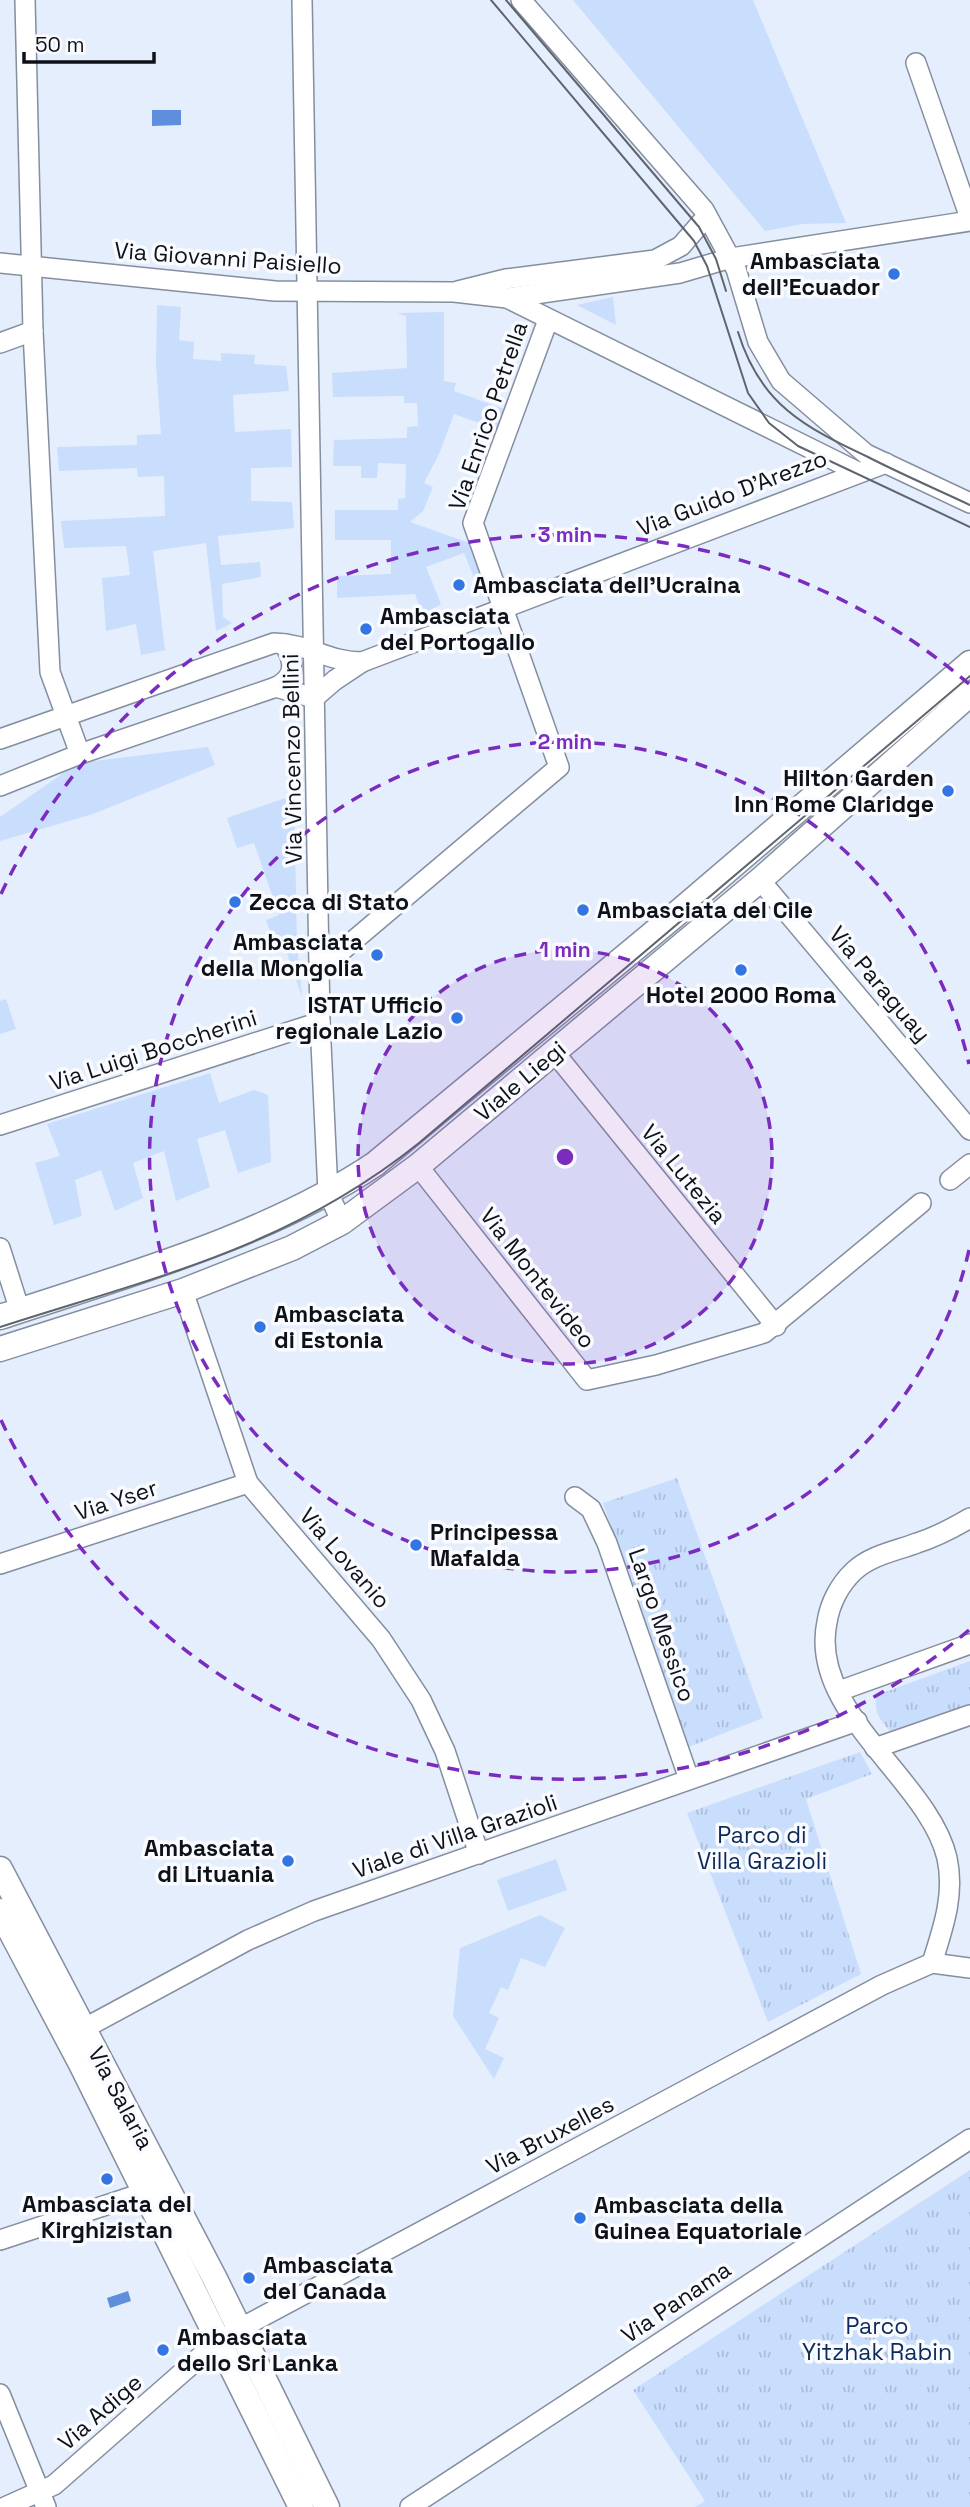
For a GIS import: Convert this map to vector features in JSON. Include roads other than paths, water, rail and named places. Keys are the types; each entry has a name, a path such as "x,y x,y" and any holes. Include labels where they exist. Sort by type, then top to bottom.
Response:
{"main road":[{"name":"Viale Liegi","path":"10,1314 116,1280 202,1248 328,1193 398,1147 970,663"},
{"name":"Viale Liegi","path":"0,1349 183,1291 292,1248 342,1222 418,1166 760,880 970,694"},
{"name":"Via Salaria","path":"0,1869 83,2029 155,2189"},
{"name":"Via Salaria","path":"0,1910 155,2189 230,2335 327,2507"},
{"name":"Via Salaria","path":"230,2335 301,2507"}],"street":[{"path":"25,0 30,266 50,672 80,754"},
{"name":"Via Vincenzo Bellini","path":"302,0 320,1022 328,1193 342,1222"},
{"path":"522,0 692,195 707,216 730,258 758,342 777,376 806,405 866,454 970,503"},
{"path":"916,63 970,220"},
{"name":"Via Giovanni Paisiello","path":"454,292 506,279 655,260 681,246 707,216"},
{"name":"Via Giovanni Paisiello","path":"0,262 307,292 454,292 507,298 680,273 730,258 970,220"},
{"path":"507,298 858,472"},
{"name":"Via Enrico Petrella","path":"320,969 559,767 473,523 548,320"},
{"path":"0,343 33,331"},
{"name":"Via Guido D'Arezzo","path":"314,698 362,662 886,463"},
{"path":"0,786 80,754 276,687 288,678 292,670 292,659 284,644"},
{"path":"0,739 258,648 284,644 314,649 340,662 362,662"},
{"path":"276,687 314,698"},
{"name":"Via Paraguay","path":"760,880 966,1125"},
{"name":"Via Luigi Boccherini","path":"0,1125 320,1022"},
{"name":"Via Lutezia","path":"554,1052 776,1326"},
{"path":"950,1180 970,1164"},
{"name":"Via Montevideo","path":"418,1166 587,1380 730,1345 776,1326 921,1203"},
{"path":"0,1248 10,1314"},
{"name":"Via Lovanio","path":"183,1291 248,1483 381,1639 421,1700 445,1751 479,1854"},
{"name":"Via Yser","path":"0,1563 248,1483"},
{"name":"Largo Messico","path":"575,1497 591,1509 607,1543 689,1779"},
{"path":"966,1969 932,1963 943,1926 950,1880 941,1841 875,1748 839,1691 826,1658 824,1636 830,1608 843,1583 870,1560 937,1535 970,1518"},
{"path":"839,1691 970,1644"},
{"path":"875,1748 970,1715"},
{"name":"Viale di Villa Grazioli","path":"83,2029 275,1927 857,1721"},
{"name":"Via Bruxelles","path":"230,2335 883,1985 932,1963"},
{"name":"Via Panama","path":"410,2507 970,2139"},
{"path":"0,2240 155,2189"},
{"name":"Via Adige","path":"5,2507 43,2499 54,2484 230,2335"},
{"path":"0,2394 43,2499"}],"water":[{"path":"152,110 181,110 181,125 152,126"},
{"path":"128,2291 131,2301 110,2308 107,2298"}],"tram line":[{"path":"491,0 694,241 707,266 748,393 769,423 798,446 970,527"},
{"path":"506,0 699,227 716,259 726,291"},
{"path":"738,332 747,357 759,378 787,410 845,446 970,505"},
{"path":"0,1327 219,1256 320,1209 370,1179 419,1143 970,676"}],"place":[{"name":"Ambasciata dell’Ecuador","path":"894,274"},
{"name":"Ambasciata dell'Ucraina","path":"459,585"},
{"name":"Ambasciata del Portogallo","path":"366,629"},
{"name":"Hilton Garden Inn Rome Claridge","path":"948,791"},
{"name":"Zecca di Stato","path":"235,902"},
{"name":"Ambasciata del Cile","path":"583,910"},
{"name":"Ambasciata della Mongolia","path":"377,955"},
{"name":"Hotel 2000 Roma","path":"741,970"},
{"name":"ISTAT Ufficio regionale Lazio","path":"457,1018"},
{"name":"Ambasciata di Estonia","path":"260,1327"},
{"name":"Principessa Mafalda","path":"416,1545"},
{"name":"Ambasciata di Lituania","path":"288,1861"},
{"name":"Ambasciata del Kirghizistan","path":"107,2179"},
{"name":"Ambasciata della Guinea Equatoriale","path":"580,2218"},
{"name":"Ambasciata del Canada","path":"249,2278"},
{"name":"Ambasciata dello Sri Lanka","path":"163,2350"}],"park label":[{"name":"Parco di Villa Grazioli","path":"762,1848"},
{"name":"Parco Yitzhak Rabin","path":"877,2339"}]}
